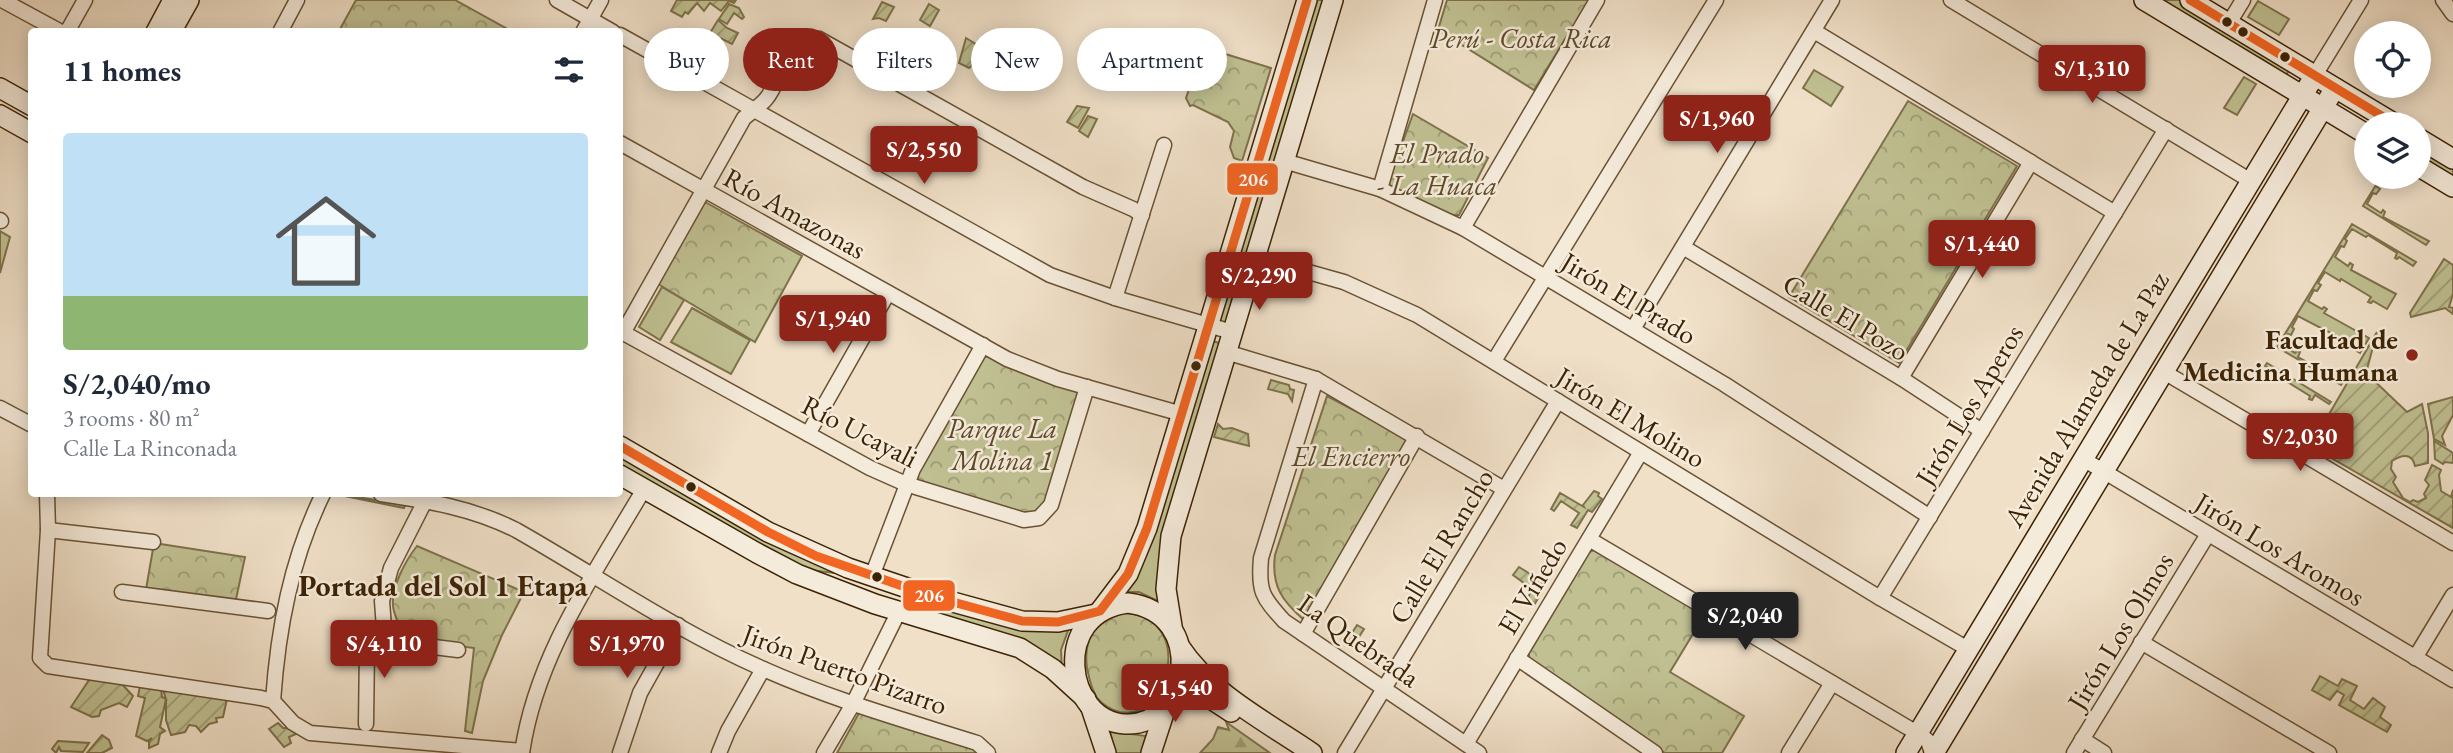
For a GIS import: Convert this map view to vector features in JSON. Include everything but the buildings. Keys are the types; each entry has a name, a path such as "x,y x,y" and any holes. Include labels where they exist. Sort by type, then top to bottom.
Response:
{"street":[{"path":"2,0 54,28"},
{"path":"69,28 85,0"},
{"path":"158,28 173,0"},
{"path":"173,28 189,0"},
{"path":"281,28 297,0"},
{"path":"557,0 587,25 601,0"},
{"path":"1106,753 1099,727 1077,678 1074,650 1081,631 1122,584 1139,551 1307,0"},
{"path":"1151,753 1181,665 1166,589 1171,536 1333,0"},
{"path":"1380,189 1435,0"},
{"path":"1463,228 1597,0"},
{"path":"1494,361 1716,0"},
{"path":"1633,329 1832,0"},
{"path":"1951,0 2250,181"},
{"path":"2144,0 2354,127"},
{"path":"2190,0 2375,112"},
{"path":"2229,23 2243,0"},
{"path":"2315,75 2361,0"},
{"path":"2443,0 2453,14"},
{"path":"1814,31 2115,213"},
{"path":"623,37 1050,275 1115,299 1209,327 1229,342 1316,379 1504,489"},
{"path":"623,328 744,117 767,98 796,46 810,38 819,39 1083,187 1142,215"},
{"name":"Avenida Alameda de La Paz","path":"1906,753 2315,75"},
{"path":"0,88 28,104"},
{"name":"Avenida Alameda de La Paz","path":"1933,753 2336,88"},
{"path":"0,115 28,131"},
{"name":"Jirón Los Aperos","path":"1880,598 2166,129"},
{"path":"1115,299 1164,145"},
{"path":"2431,146 2453,159"},
{"name":"Río Amazonas","path":"623,147 1034,371 1182,414"},
{"name":"Jirón El Prado","path":"1284,161 1380,189 1463,228 1724,384 1930,517"},
{"path":"1901,378 2031,162"},
{"path":"2431,174 2453,187"},
{"name":"Calle El Pozo","path":"1683,247 1901,378 1982,431"},
{"name":"Jirón El Molino","path":"1255,257 1321,274 1373,294 1434,324 1641,453 1968,649"},
{"path":"808,434 888,293"},
{"name":"Río Ucayali","path":"623,333 838,452 906,484 1014,518 1032,520 1051,505 1087,387"},
{"path":"872,576 906,484 983,345"},
{"path":"2165,372 2453,543"},
{"name":"La Quebrada","path":"1316,379 1261,558 1259,582 1267,603 1284,621 1479,753"},
{"name":"Calle El Rancho","path":"1345,753 1558,401"},
{"path":"0,408 28,423"},
{"path":"1303,634 1417,436"},
{"path":"623,448 780,539 816,556 872,576 1022,621 1058,622 1098,612 1117,604 1139,604 1158,614 1172,626"},
{"name":"El Viñedo","path":"1466,744 1641,453"},
{"name":"Jirón Los Aromos","path":"2083,459 2453,680"},
{"path":"623,477 797,574 900,611 1020,648 1052,669 1104,718 1122,724 1141,722 1151,717 1186,686 1193,687 1291,753"},
{"path":"47,497 48,530 40,658 48,666 273,701 293,723 310,733 402,748 522,752 532,704 549,657 644,489"},
{"path":"273,701 286,596 322,497"},
{"name":"Jirón Puerto Pizarro","path":"400,497 456,507 490,517 678,625 763,669 853,704 976,743 988,753"},
{"path":"425,501 391,568 382,601 384,628 394,642 458,650"},
{"path":"48,530 153,542"},
{"name":"Jirón Los Olmos","path":"2074,753 2208,534"},
{"path":"1589,539 1917,733 1928,741 1933,753"},
{"path":"122,592 268,611"},
{"path":"2415,658 2453,595"},
{"path":"824,753 853,704 900,611"},
{"path":"620,753 640,693 678,625"},
{"path":"366,724 367,648 384,628"},
{"path":"2141,642 2329,753"},
{"path":"1179,646 1197,670 1224,692 1312,753"},
{"path":"1517,658 1655,753"},
{"path":"719,753 728,731 763,669"},
{"path":"1789,753 1832,682"},
{"path":"2082,739 2104,753"}],"green space":[{"path":"356,0 455,0 506,28 341,28"},
{"path":"677,0 736,0 734,3 729,1 721,11 710,3 704,11 697,3 682,17 671,11"},
{"path":"1314,0 1327,0 1228,322 1224,323 1218,320"},
{"name":"Perú - Costa Rica","path":"1447,0 1589,0 1534,90 1438,30"},
{"path":"2156,0 2179,0 2291,68 2286,75"},
{"path":"2258,1 2289,19 2279,35 2248,17"},
{"path":"882,2 894,7 886,21 873,19"},
{"path":"729,4 739,8 744,17 742,19 734,13 727,24 719,19"},
{"path":"929,4 939,10 930,26 920,20"},
{"path":"718,20 727,28 713,28"},
{"path":"729,29 738,33 732,44 729,42"},
{"path":"966,38 971,41 971,66 969,68 959,63"},
{"path":"1227,55 1271,68 1242,161 1234,158 1230,147 1234,131 1228,122 1190,106 1186,98 1188,91 1227,91"},
{"path":"1814,70 1843,87 1831,106 1803,88"},
{"path":"2244,77 2256,84 2237,115 2224,108"},
{"path":"1908,101 2017,166 1899,363 1789,297"},
{"path":"1077,106 1089,108 1078,128 1067,122"},
{"name":"El Prado - La Huaca","path":"1413,114 1488,158 1459,215 1452,215 1392,190 1388,183"},
{"path":"1088,116 1097,119 1088,137 1079,131"},
{"path":"2431,153 2453,166 2453,180 2431,166"},
{"path":"2374,189 2380,189 2376,194 2373,193 2367,204 2381,213 2383,210 2383,217 2429,241 2426,245 2363,206"},
{"path":"705,202 802,256 755,342 658,284"},
{"path":"2352,224 2416,262 2413,266 2399,257 2395,258 2397,253 2368,235 2366,237 2352,229 2345,239 2347,241 2344,247 2341,246 2335,257 2348,266 2350,263 2353,265 2351,270 2396,294 2387,309 2373,301 2368,302 2371,297 2325,272 2318,283 2321,285 2317,291 2314,290 2308,301 2322,309 2324,307 2327,309 2324,313 2369,338 2360,353 2346,345 2344,347 2344,340 2298,316 2291,335 2288,334 2281,344 2295,353 2300,352 2298,357 2343,382 2341,385 2277,347"},
{"path":"0,231 10,237 0,273"},
{"path":"2444,259 2453,265 2453,294 2449,307 2453,308 2453,314 2445,308 2411,317 2410,313"},
{"path":"662,287 684,300 660,340 639,327"},
{"path":"692,308 750,340 731,374 671,342"},
{"path":"2377,332 2366,373 2407,412 2422,404 2428,433 2428,463 2415,466 2409,457 2395,459 2391,469 2396,477 2393,482 2403,498 2418,502 2426,498 2424,494 2429,485 2425,480 2432,465 2441,470 2441,491 2451,497 2453,490 2453,528 2314,448 2321,428"},
{"path":"1210,340 1222,344 1162,603 1139,592 1122,592"},
{"name":"Parque La Molina 1","path":"989,356 1075,390 1079,396 1045,506 1030,515 918,481 917,472 984,357"},
{"path":"2267,363 2331,402 2329,404 2315,395 2312,400 2309,399 2310,396 2281,378 2279,381 2276,379 2279,374 2265,366"},
{"path":"1271,380 1289,385 1290,389 1294,390 1292,401 1288,394 1268,389"},
{"name":"El Encierro","path":"1327,396 1409,439 1305,621 1290,607 1280,592 1275,576 1275,555"},
{"path":"2453,397 2453,415 2442,436 2445,445 2434,439 2428,404"},
{"path":"1218,424 1223,429 1232,428 1248,434 1249,446 1214,437"},
{"path":"2434,441 2453,453 2453,463 2443,464 2435,459"},
{"path":"623,455 844,574 800,569 623,470"},
{"path":"1594,491 1599,493 1598,496 1602,499 1592,512 1588,510 1577,528 1571,525 1579,513 1561,501 1554,511 1551,509 1560,493 1584,507"},
{"path":"349,497 405,505 404,508"},
{"path":"154,543 245,557 235,604 145,595"},
{"path":"417,546 524,592 483,681 472,733 465,731 474,648 402,638 394,613 393,598 397,582"},
{"path":"1594,550 1705,614 1670,672 1744,716 1722,753 1665,753 1529,658 1529,652 1589,552"},
{"path":"1519,567 1543,582 1539,589 1542,592 1534,605 1527,600 1532,589 1513,575"},
{"path":"913,596 1070,625 1061,650 1062,670 953,621"},
{"path":"1124,613 1146,618 1160,631 1167,648 1168,667 1162,686 1152,701 1138,711 1120,712 1107,707 1097,698 1089,680 1086,657 1089,640 1098,626"},
{"path":"1357,625 1364,629 1353,646 1342,639 1347,633 1352,633"},
{"path":"2320,676 2338,686 2342,679 2357,686 2350,700 2364,709 2373,698 2385,707 2380,717 2391,725 2387,732 2339,705 2344,695 2337,691 2330,700 2312,690"},
{"path":"91,677 119,681 133,696 127,707 119,703 101,710 99,716 92,717 71,707"},
{"path":"140,686 161,689 162,697 166,699 160,727 165,731 160,734 158,744 149,748 152,738 147,741 136,736 145,698 138,696"},
{"path":"162,687 227,699 223,717 216,718 217,722 209,724 201,732 196,726 189,725 185,732 171,735 166,720 166,699"},
{"path":"859,713 970,746 979,753 837,753"},
{"path":"1226,722 1270,753 1200,753 1213,739 1218,727 1229,730"},
{"path":"278,723 296,734 289,737 291,743 284,747 269,729"},
{"path":"1110,731 1146,736 1141,753 1115,753"},
{"path":"102,735 109,740 112,748 102,753 87,753"},
{"path":"58,741 89,743 83,752 61,751 59,747 56,753 52,749"}],"transit line":[{"name":"206","path":"623,448 768,532 816,556 931,596 1022,621 1058,622 1100,611 1128,574 1147,528 1307,0"},
{"name":"206","path":"2190,0 2375,112"}],"place":[{"name":"Facultad de Medicina Humana","path":"2412,355"}],"district":[{"name":"Portada del Sol 1 Etapa","path":"443,586"}]}
